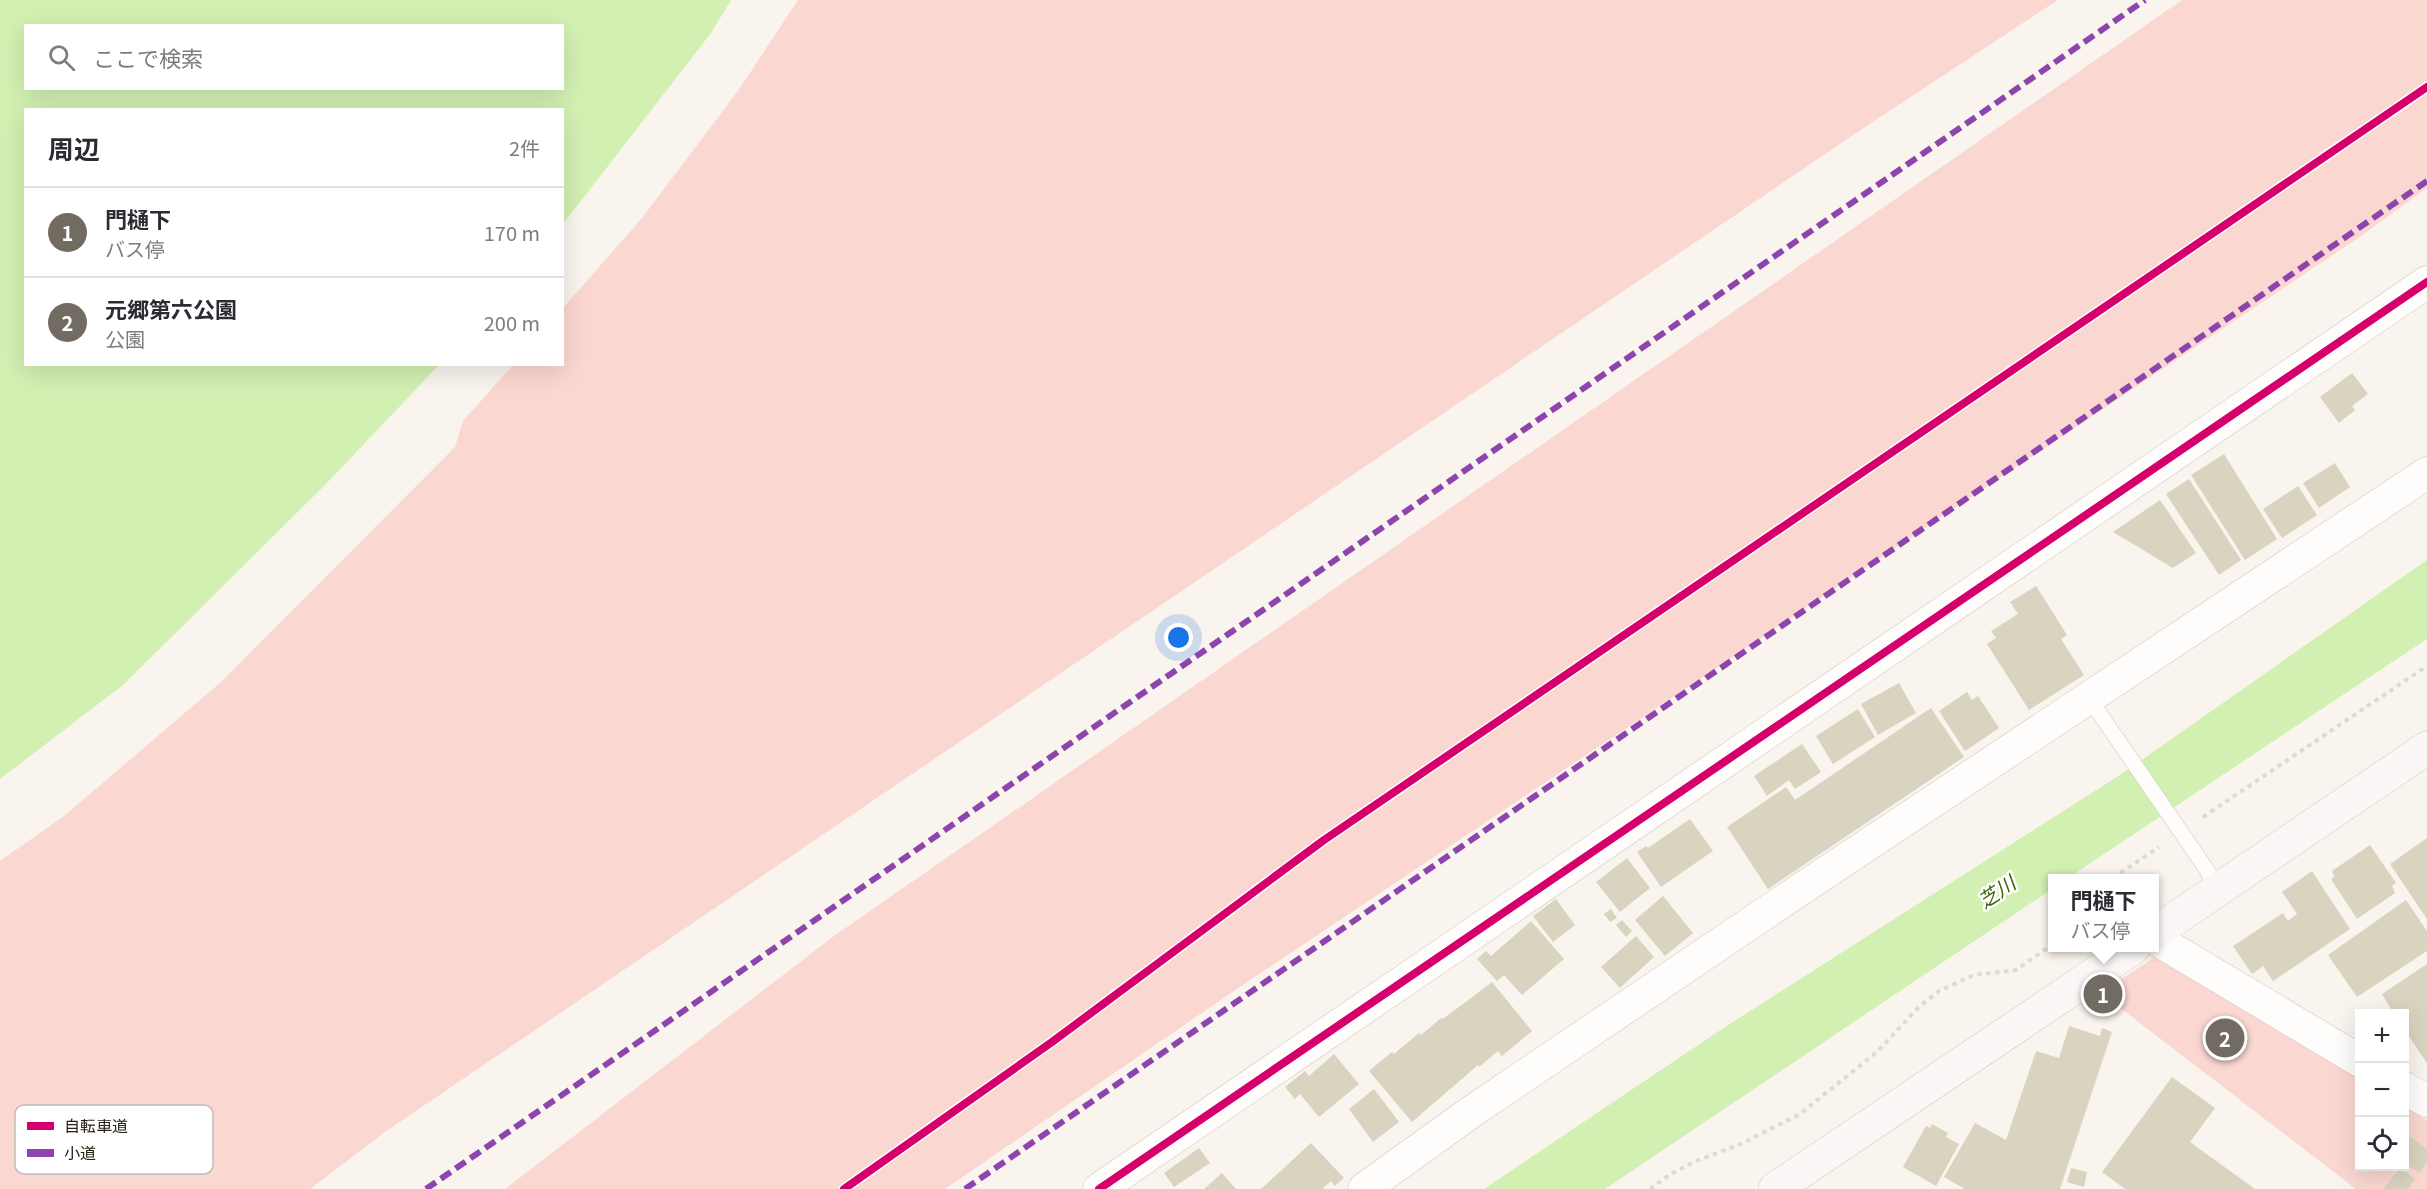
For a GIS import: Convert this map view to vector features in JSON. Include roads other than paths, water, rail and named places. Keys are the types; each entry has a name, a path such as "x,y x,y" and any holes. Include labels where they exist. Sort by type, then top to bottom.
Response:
{"street":[{"path":"1099,1189 2427,282"},
{"path":"1364,1189 1510,1086 2427,473"},
{"path":"2159,932 2427,748"},
{"path":"2159,938 2355,1058"},
{"path":"1775,1189 2127,952"},
{"path":"2409,1091 2427,1101"}],"lane":[{"path":"2089,698 2207,870 2217,891"}],"water":[{"path":"0,0 731,0 711,33 564,223 564,108 24,108 24,366 438,366 325,485 123,685 0,779"},
{"name":"芝川","path":"2427,560 2427,639 2074,874 2048,874 2048,892 1605,1189 1484,1189 1725,1027 2123,773"}],"place":[{"name":"門樋下","path":"2103,994"},
{"name":"元郷第六公園","path":"2225,1038"}]}
